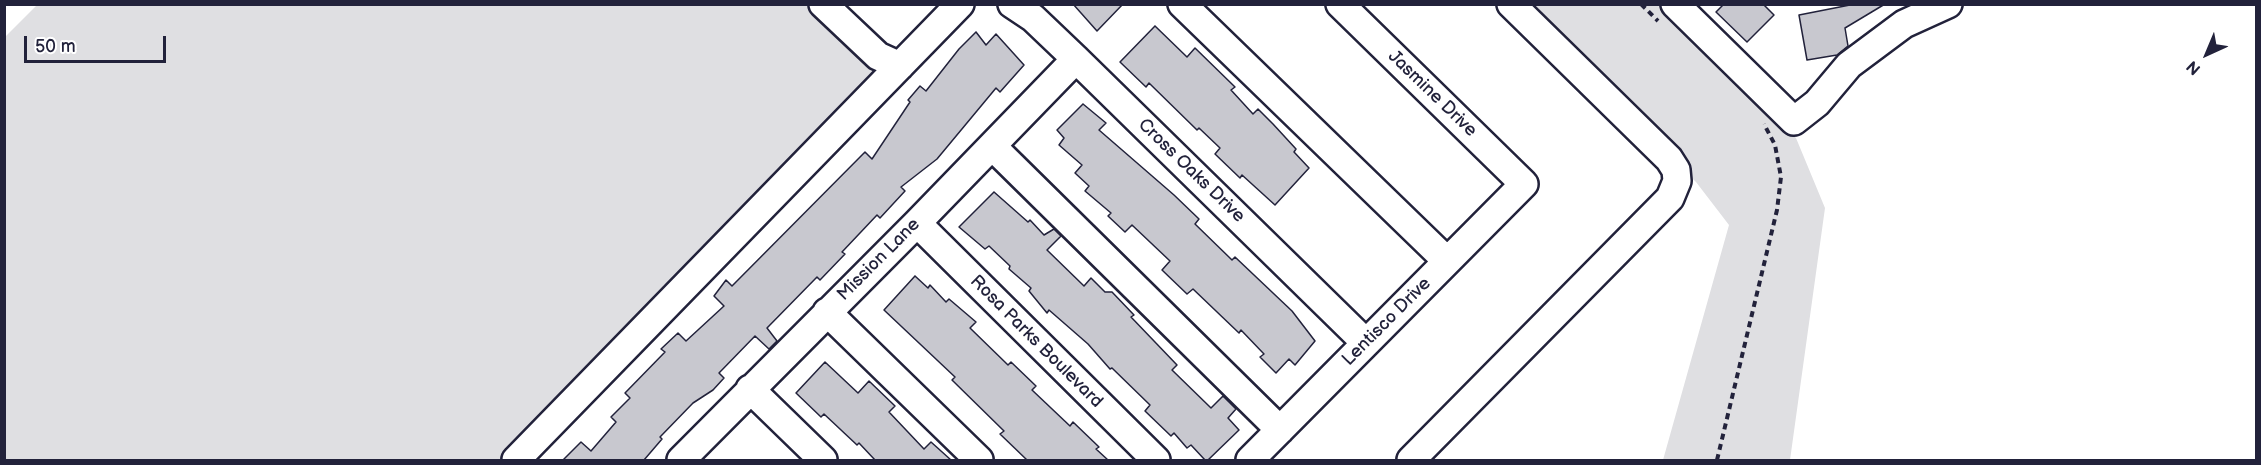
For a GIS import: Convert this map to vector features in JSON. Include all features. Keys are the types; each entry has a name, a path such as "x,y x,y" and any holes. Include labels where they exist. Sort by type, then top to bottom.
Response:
{"street":[{"path":"823,4 878,56 900,66"},
{"path":"516,460 960,4"},
{"name":"Cross Oaks Drive","path":"1012,4 1033,18 1076,59 1366,343"},
{"path":"1182,4 1447,261"},
{"name":"Jasmine Drive","path":"1340,4 1524,184"},
{"path":"1411,460 1670,198 1677,181 1676,170 1669,159 1511,4"},
{"path":"1670,16 1794,121 1817,104 1849,65 1904,24 1948,4"},
{"name":"Mission Lane","path":"681,460 917,223 1076,59"},
{"path":"992,146 1280,430"},
{"name":"Lentisco Drive","path":"1250,460 1524,184"},
{"name":"Rosa Parks Boulevard","path":"917,223 1156,460"},
{"path":"827,312 979,460"},
{"path":"750,389 823,460"}],"path":[{"path":"1641,4 1670,16"},
{"path":"1717,460 1777,210 1781,177 1775,146 1763,123"}],"shaded area":[{"path":"37,5 815,5 888,75 512,460 5,460 5,37"},
{"path":"1511,5 1659,5 1796,138 1825,208 1790,460 1663,460 1729,225 1696,182"}],"building":[{"path":"1073,4 1123,4 1097,31"},
{"path":"1724,4 1763,4 1774,15 1747,42 1716,12"},
{"path":"1855,4 1885,4 1845,28 1848,46 1837,55 1807,60 1799,15"},
{"path":"1155,26 1187,57 1195,48 1235,87 1231,90 1253,114 1258,109 1273,124 1296,149 1294,152 1309,168 1275,205 1242,175 1240,178 1215,154 1220,148 1199,128 1197,130 1149,83 1146,87 1120,62"},
{"path":"976,32 986,45 996,34 1024,65 1000,92 996,88 937,159 901,187 905,191 880,218 877,215 842,252 845,254 820,280 817,277 767,328 777,341 769,349 755,336 719,373 724,378 713,390 693,403 660,437 662,439 644,460 563,460 581,442 591,451 616,422 611,417 630,398 625,393 665,352 661,349 678,333 686,341 724,306 714,296 726,280 732,286 865,152 872,159 910,102 908,100 920,86 926,91 959,49"},
{"path":"1083,104 1106,123 1099,130 1174,195 1199,219 1195,224 1232,260 1235,257 1292,311 1315,341 1295,365 1289,359 1276,373 1260,357 1264,354 1241,330 1239,333 1193,289 1187,294 1162,270 1170,261 1132,225 1125,232 1108,216 1111,213 1085,191 1089,186 1075,173 1082,165 1059,145 1064,138 1057,130"},
{"path":"994,192 1028,222 1030,220 1044,235 1054,229 1061,236 1047,250 1084,286 1091,278 1105,292 1112,292 1134,315 1131,317 1177,365 1172,370 1211,408 1223,396 1236,409 1228,418 1239,430 1208,460 1205,460 1191,445 1187,448 1174,433 1171,436 1145,411 1150,405 1112,368 1110,369 1088,344 1049,310 1047,313 1029,291 1031,288 1009,269 1010,266 989,246 985,249 959,227"},
{"path":"915,276 928,288 930,285 946,302 949,299 976,322 970,328 1008,365 1011,362 1036,386 1032,390 1070,426 1073,422 1099,447 1096,449 1108,460 1027,460 1000,434 1004,431 952,380 955,377 884,310"},
{"path":"825,362 858,393 869,381 895,406 889,412 924,449 931,442 951,460 875,460 859,443 857,445 824,414 821,417 796,393"}]}
